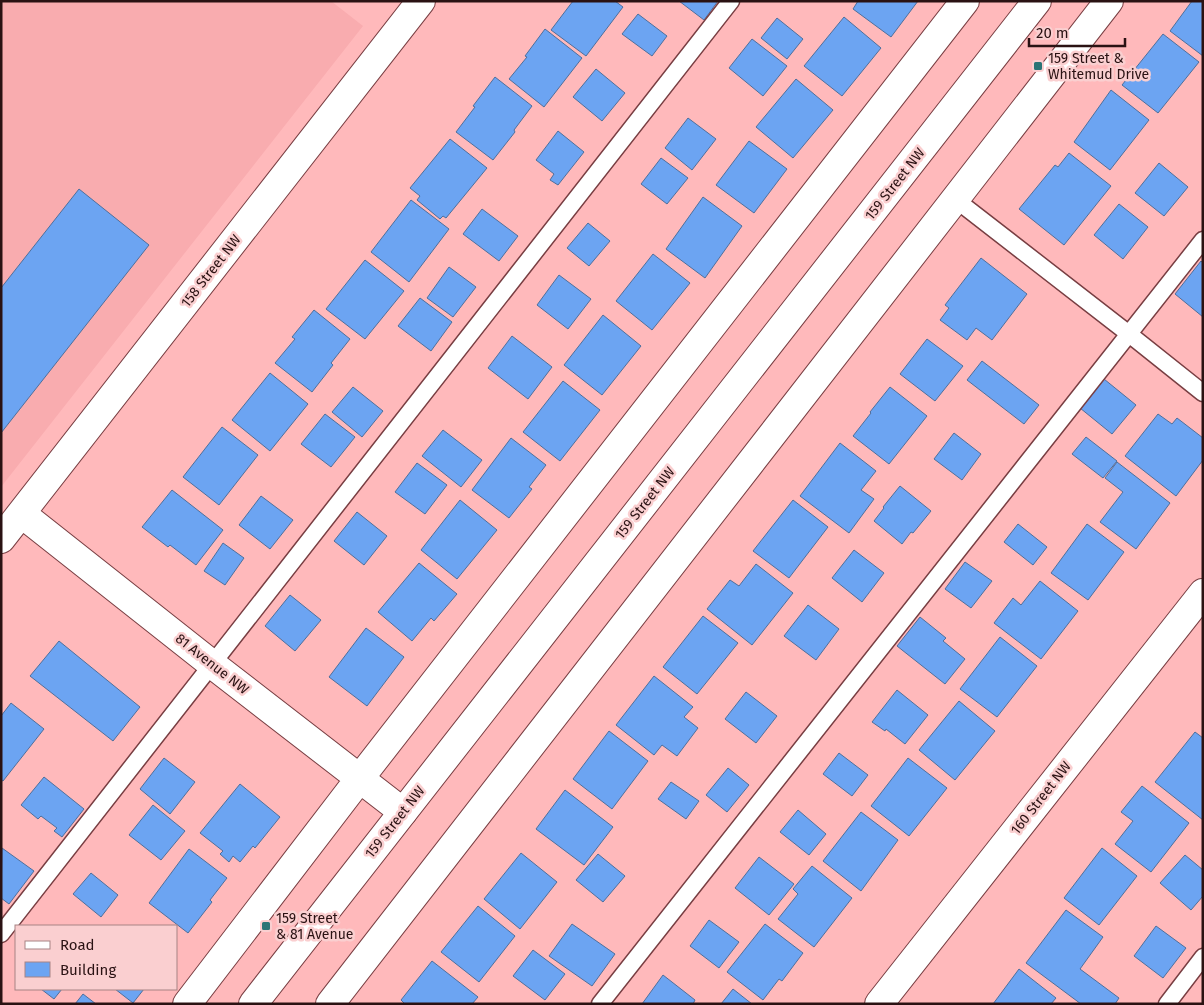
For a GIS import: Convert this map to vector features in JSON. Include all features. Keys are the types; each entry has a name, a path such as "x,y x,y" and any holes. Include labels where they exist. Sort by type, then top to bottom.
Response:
{"street":[{"name":"158 Street NW","path":"1,539 421,1"},
{"path":"187,1004 360,778 965,1"},
{"name":"159 Street NW","path":"253,1004 1037,1"},
{"path":"330,1004 1109,1"},
{"name":"81 Avenue NW","path":"22,514 403,812"},
{"name":"160 Street NW","path":"879,1004 1203,593"}],"lane":[{"path":"1,934 731,1"},
{"path":"955,199 1203,393"},
{"path":"600,1004 1203,240"},
{"path":"1167,1004 1203,957"}],"shaded area":[{"path":"1,1 331,1 363,26 1,487"}],"building":[{"path":"573,1 615,1 623,7 586,56 551,30"},
{"path":"679,1 718,1 704,20"},
{"path":"858,1 918,1 891,37 853,9"},
{"path":"1192,1 1203,1 1203,56 1170,31"},
{"path":"638,14 667,36 652,56 622,34"},
{"path":"844,17 881,48 842,96 804,66"},
{"path":"777,18 803,39 787,59 761,38"},
{"path":"545,29 582,58 544,107 509,79 527,57 525,56"},
{"path":"1163,34 1199,62 1158,113 1122,85"},
{"path":"752,39 787,66 763,96 729,68"},
{"path":"596,69 625,93 602,121 573,97"},
{"path":"495,77 532,106 493,160 456,132"},
{"path":"796,79 833,110 793,158 756,127"},
{"path":"1111,90 1149,120 1110,170 1074,142"},
{"path":"688,118 716,139 692,170 665,148"},
{"path":"558,131 584,152 558,185 550,180 554,174 536,160"},
{"path":"450,139 487,168 446,218 443,216 440,219 417,200 420,196 410,188"},
{"path":"749,141 787,169 754,213 716,185"},
{"path":"1069,153 1111,186 1064,245 1019,209 1055,165 1058,167"},
{"path":"661,158 688,178 667,204 641,184"},
{"path":"1159,163 1188,187 1164,216 1135,193"},
{"path":"79,189 149,245 1,433 1,288"},
{"path":"703,197 742,226 705,278 666,249"},
{"path":"411,200 449,229 409,282 371,252"},
{"path":"1119,204 1148,227 1123,259 1094,235"},
{"path":"482,209 518,236 499,261 463,234"},
{"path":"588,223 610,241 589,266 567,248"},
{"path":"653,254 690,283 652,330 616,301"},
{"path":"981,258 1027,294 992,340 976,328 967,340 940,320 949,308 945,305"},
{"path":"365,260 404,291 365,339 326,309"},
{"path":"1201,261 1203,263 1203,317 1175,294"},
{"path":"449,267 476,287 453,317 427,298"},
{"path":"559,275 591,299 568,329 537,305"},
{"path":"420,298 452,322 431,351 398,326"},
{"path":"314,310 350,339 312,392 275,363 295,339 292,337"},
{"path":"603,315 641,346 602,395 564,365"},
{"path":"512,336 552,367 528,399 488,368"},
{"path":"927,339 963,366 935,401 900,374"},
{"path":"982,361 1039,405 1024,424 967,380"},
{"path":"270,373 308,404 270,451 232,420"},
{"path":"1104,379 1136,405 1112,434 1080,408"},
{"path":"563,381 600,410 560,461 523,432"},
{"path":"353,387 383,411 362,437 332,412"},
{"path":"890,387 927,416 889,464 853,436"},
{"path":"325,414 355,437 331,467 301,444"},
{"path":"1158,414 1172,424 1177,418 1203,438 1203,460 1176,496 1125,456"},
{"path":"222,427 258,455 219,505 183,477"},
{"path":"443,430 482,460 461,487 422,456"},
{"path":"954,433 981,454 962,480 934,459"},
{"path":"1086,437 1117,461 1103,478 1072,454"},
{"path":"511,438 546,465 529,487 532,489 509,518 472,490"},
{"path":"840,443 876,471 861,490 874,499 849,533 800,496"},
{"path":"1117,462 1170,503 1136,549 1100,522 1123,492 1105,478"},
{"path":"417,463 447,485 425,514 395,492"},
{"path":"900,486 931,511 902,544 874,521"},
{"path":"172,490 223,530 196,565 142,527"},
{"path":"261,496 293,520 270,549 239,525"},
{"path":"460,500 497,530 457,579 421,550"},
{"path":"793,500 828,527 789,578 753,551"},
{"path":"357,512 387,536 364,565 334,541"},
{"path":"1018,524 1047,547 1033,565 1004,542"},
{"path":"1087,524 1124,552 1088,600 1051,573"},
{"path":"223,543 244,558 225,585 204,571"},
{"path":"854,550 884,573 862,602 832,578"},
{"path":"965,562 992,581 971,608 945,589"},
{"path":"419,563 457,594 434,621 431,618 412,641 378,612"},
{"path":"756,564 793,593 752,645 707,609 730,580 739,586"},
{"path":"1040,581 1078,611 1041,659 994,623 1013,598 1021,605"},
{"path":"290,595 321,620 295,651 265,626"},
{"path":"808,605 839,629 816,660 784,636"},
{"path":"703,616 738,643 697,694 663,667"},
{"path":"920,617 946,638 943,641 965,659 945,684 897,646"},
{"path":"366,628 404,657 367,706 329,677"},
{"path":"1000,637 1037,666 997,717 960,689"},
{"path":"59,641 140,707 113,741 30,676"},
{"path":"654,676 693,707 684,717 698,728 677,756 662,745 654,755 616,725"},
{"path":"897,690 928,715 905,744 886,729 885,731 872,722"},
{"path":"746,692 777,716 756,743 725,719"},
{"path":"959,701 995,731 955,780 919,750"},
{"path":"11,703 44,729 3,781 1,780 1,716"},
{"path":"609,731 648,761 612,809 573,779"},
{"path":"1195,732 1203,738 1203,820 1155,782"},
{"path":"839,753 868,775 852,796 823,774"},
{"path":"164,758 195,782 170,814 140,789"},
{"path":"908,758 947,788 909,836 871,806"},
{"path":"728,768 749,785 727,812 706,795"},
{"path":"44,777 84,809 62,837 54,831 57,828 41,816 38,819 21,805"},
{"path":"671,782 699,801 686,819 658,799"},
{"path":"240,784 280,817 255,848 253,846 240,862 233,856 229,862 220,854 223,851 200,833"},
{"path":"1142,786 1189,823 1151,872 1115,844 1133,821 1121,812"},
{"path":"565,790 613,827 584,865 536,829"},
{"path":"153,805 185,831 161,860 129,835"},
{"path":"798,810 826,834 809,855 780,832"},
{"path":"861,812 898,840 861,891 823,861"},
{"path":"2,848 34,871 9,904 1,898"},
{"path":"1102,848 1137,876 1099,925 1064,898"},
{"path":"189,849 227,878 210,900 212,902 188,933 149,903"},
{"path":"521,853 557,882 520,929 484,899"},
{"path":"598,854 625,876 603,902 576,880"},
{"path":"1185,855 1203,870 1203,896 1191,910 1160,883"},
{"path":"759,857 794,884 769,915 735,888"},
{"path":"812,866 852,898 814,947 778,919 798,894 793,889"},
{"path":"91,873 118,895 101,917 73,894"},
{"path":"478,906 515,936 479,982 441,952"},
{"path":"1066,910 1103,937 1080,969 1119,998 1115,1004 1081,1004 1026,963"},
{"path":"709,920 739,942 719,968 690,946"},
{"path":"572,924 615,954 592,986 549,956"},
{"path":"765,924 803,953 782,981 779,979 763,1000 727,972"},
{"path":"1156,926 1186,948 1163,978 1134,956"},
{"path":"533,950 565,974 545,1000 513,976"},
{"path":"432,961 478,997 472,1004 405,1004 401,1000"},
{"path":"1019,969 1056,998 1051,1004 993,1004"},
{"path":"663,975 695,1000 693,1004 642,1004"},
{"path":"733,989 752,1004 721,1004"},
{"path":"42,990 61,990 54,999"},
{"path":"116,990 143,990 133,1003"},
{"path":"83,994 96,1004 75,1004"}],"place":[{"name":"159 Street & Whitemud Drive","path":"1038,66"},
{"name":"159 Street & 81 Avenue","path":"266,926"}]}
